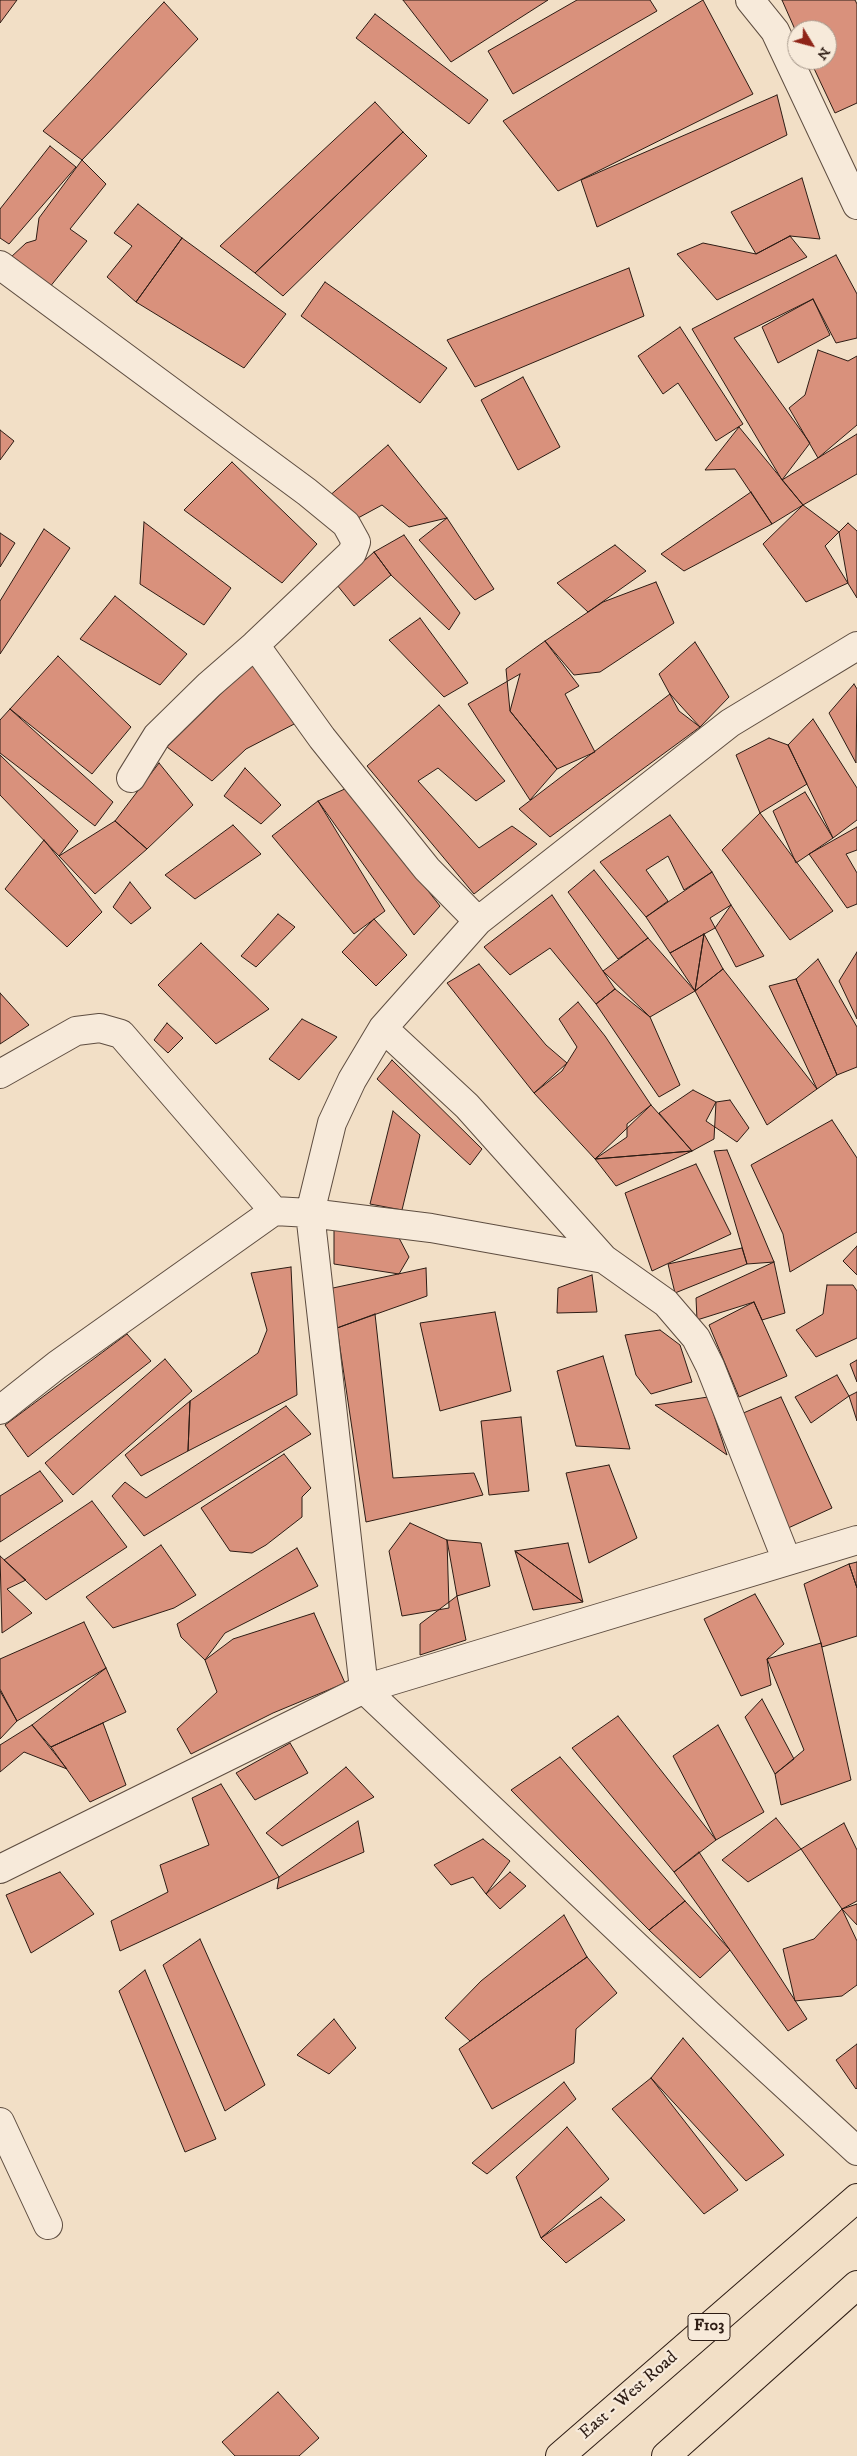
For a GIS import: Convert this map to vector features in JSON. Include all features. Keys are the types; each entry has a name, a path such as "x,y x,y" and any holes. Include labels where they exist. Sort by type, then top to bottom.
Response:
{"main road":[{"name":"East - West Road","path":"560,2456 857,2198"},
{"path":"666,2456 857,2285"}],"street":[{"path":"750,0 775,31 857,206"},
{"path":"0,265 307,492 346,524 356,542 352,553 256,645 208,685 157,736 131,778"},
{"path":"256,645 322,738 427,868 478,921"},
{"path":"857,646 730,723 478,921 383,1028 352,1080 332,1124 310,1213 364,1689 708,2014 857,2151"},
{"path":"0,1074 76,1031 100,1028 121,1034 274,1211"},
{"path":"383,1028 467,1106 604,1259 666,1303 696,1338 710,1366 787,1561"},
{"path":"0,1410 57,1364 274,1211 310,1213 430,1228 604,1259"},
{"path":"0,1869 364,1689 857,1540"},
{"path":"0,2122 48,2225"}],"building":[{"path":"0,0 17,0 0,23"},
{"path":"403,0 548,0 451,62"},
{"path":"577,0 650,0 657,11 513,94 488,51"},
{"path":"703,0 753,94 558,191 503,121"},
{"path":"782,0 855,0 857,4 857,103 835,113 815,70 837,70 837,20 791,20"},
{"path":"164,2 198,39 82,160 43,131"},
{"path":"375,14 488,100 469,124 356,38"},
{"path":"777,95 787,135 597,227 581,180"},
{"path":"375,102 403,132 255,273 220,246"},
{"path":"403,132 427,156 283,296 255,273"},
{"path":"50,146 76,167 9,244 0,238 0,209"},
{"path":"82,160 106,184 70,229 87,241 49,288 10,258 26,243 36,240 39,218"},
{"path":"802,178 820,239 790,236 756,254 731,212"},
{"path":"138,204 182,238 136,302 107,277 132,246 114,233"},
{"path":"790,236 807,257 717,300 677,254 703,243 756,254"},
{"path":"182,238 286,314 244,368 136,302"},
{"path":"836,255 857,294 857,338 836,343 813,299 734,338 810,443 782,480 692,329"},
{"path":"629,268 644,316 475,387 447,340"},
{"path":"325,282 447,368 420,403 301,316"},
{"path":"813,299 830,335 778,363 762,327"},
{"path":"680,327 743,424 716,441 678,383 663,394 638,356"},
{"path":"818,350 848,361 857,356 857,425 818,458 789,408 805,395"},
{"path":"523,377 560,447 518,470 481,400"},
{"path":"739,427 803,505 772,524 735,469 705,470"},
{"path":"0,430 14,441 0,460"},
{"path":"857,434 857,474 803,505 782,480"},
{"path":"388,445 447,518 409,527 382,505 358,518 320,504"},
{"path":"232,462 317,544 282,583 184,510"},
{"path":"751,492 772,524 684,571 661,554"},
{"path":"803,505 839,532 848,583 806,602 763,544"},
{"path":"447,518 494,589 475,600 419,540"},
{"path":"144,522 231,588 204,625 140,584"},
{"path":"848,523 857,531 857,598 825,546"},
{"path":"44,529 70,548 0,654 0,601"},
{"path":"0,533 15,543 0,567"},
{"path":"404,535 460,613 449,630 391,575 374,552"},
{"path":"615,545 646,571 588,612 557,583"},
{"path":"374,552 391,575 354,606 337,585"},
{"path":"656,582 674,623 600,672 574,675 545,641 603,602"},
{"path":"115,596 187,654 160,685 80,639"},
{"path":"420,618 468,683 444,697 389,640"},
{"path":"545,641 579,686 565,694 595,752 557,769 510,711 506,669"},
{"path":"695,642 729,697 700,727 679,711 659,674"},
{"path":"58,656 131,727 92,774 10,709"},
{"path":"251,664 300,721 246,749 212,781 167,747"},
{"path":"520,674 510,711 557,769 530,800 468,704"},
{"path":"854,684 857,689 856,763 829,713"},
{"path":"670,694 700,727 550,837 519,809"},
{"path":"439,705 505,781 476,801 438,768 418,781 479,848 512,826 537,844 474,894 367,766"},
{"path":"10,709 113,802 95,826 0,753 0,720"},
{"path":"813,719 857,788 857,820 833,838 788,745"},
{"path":"769,738 788,745 807,784 760,813 736,755"},
{"path":"0,755 78,831 59,856 0,795"},
{"path":"159,763 193,805 147,849 115,821"},
{"path":"245,768 281,805 261,824 224,796"},
{"path":"347,788 440,906 414,935 318,801"},
{"path":"805,792 833,838 796,863 773,811"},
{"path":"318,801 385,911 354,934 272,836"},
{"path":"760,813 833,911 790,940 722,850"},
{"path":"670,815 712,872 684,890 668,856 646,870 668,901 646,917 600,862"},
{"path":"115,821 147,849 95,894 59,856"},
{"path":"233,825 261,854 195,899 165,875"},
{"path":"857,827 857,850 846,854 857,873 857,904 847,908 809,854"},
{"path":"44,840 102,912 67,947 5,889"},
{"path":"594,870 648,938 618,959 568,892"},
{"path":"712,872 731,905 715,928 670,953 646,917"},
{"path":"130,882 151,908 131,924 113,907"},
{"path":"552,895 615,989 596,1004 550,948 510,975 484,947"},
{"path":"731,905 764,956 736,967 710,918"},
{"path":"278,914 295,927 256,967 241,956"},
{"path":"374,919 407,955 376,986 342,952"},
{"path":"704,934 723,969 695,991"},
{"path":"704,934 695,991 670,953"},
{"path":"648,938 695,991 650,1017 603,971"},
{"path":"201,943 269,1009 216,1044 158,985"},
{"path":"857,952 857,1019 839,981"},
{"path":"818,959 857,1027 857,1067 837,1075 796,979"},
{"path":"479,964 546,1045 567,1063 534,1093 447,983"},
{"path":"723,969 817,1089 767,1125 695,991"},
{"path":"796,979 837,1075 817,1089 769,986"},
{"path":"615,989 650,1017 680,1085 659,1097 596,1004"},
{"path":"0,993 29,1025 0,1044"},
{"path":"578,1002 605,1036 651,1105 627,1124 627,1137 595,1159 534,1093 562,1071 577,1047 559,1019"},
{"path":"302,1019 337,1037 299,1080 269,1059"},
{"path":"167,1023 183,1038 168,1053 154,1040"},
{"path":"392,1060 482,1149 470,1165 377,1079"},
{"path":"693,1090 716,1102 714,1139 692,1151 659,1113"},
{"path":"730,1100 749,1128 737,1142 706,1121 716,1102"},
{"path":"651,1105 692,1151 595,1159"},
{"path":"393,1111 420,1135 402,1210 370,1204"},
{"path":"832,1120 857,1158 857,1232 790,1272 783,1234 751,1165"},
{"path":"727,1150 774,1262 747,1264 714,1151"},
{"path":"692,1151 616,1186 595,1159"},
{"path":"696,1164 731,1234 652,1271 625,1193"},
{"path":"334,1226 399,1238 409,1257 399,1274 334,1264"},
{"path":"857,1246 857,1275 843,1261"},
{"path":"742,1248 747,1264 675,1293 668,1264"},
{"path":"774,1262 785,1313 762,1320 754,1302 697,1320 696,1298"},
{"path":"291,1267 297,1395 188,1451 190,1401 258,1353 267,1330 251,1273"},
{"path":"426,1268 427,1296 337,1328 319,1291"},
{"path":"592,1275 597,1312 557,1313 558,1288"},
{"path":"827,1285 853,1285 857,1291 857,1338 816,1357 796,1330 823,1314"},
{"path":"754,1302 787,1376 739,1397 709,1325"},
{"path":"495,1312 511,1391 440,1411 420,1323"},
{"path":"375,1314 393,1478 474,1473 483,1495 366,1522 337,1328"},
{"path":"660,1330 680,1345 692,1382 651,1394 636,1375 625,1335"},
{"path":"127,1334 151,1361 28,1457 5,1425"},
{"path":"603,1356 630,1449 576,1446 557,1371"},
{"path":"165,1359 192,1391 73,1495 45,1463"},
{"path":"857,1360 857,1382 850,1364"},
{"path":"837,1375 849,1396 811,1423 795,1397"},
{"path":"857,1392 857,1421 849,1396"},
{"path":"708,1397 727,1455 655,1405"},
{"path":"781,1397 832,1508 786,1529 741,1414"},
{"path":"190,1401 188,1451 141,1476 125,1455"},
{"path":"286,1406 311,1434 144,1536 112,1496 125,1482 146,1498"},
{"path":"521,1417 529,1491 489,1495 481,1421"},
{"path":"284,1454 311,1488 302,1497 302,1517 266,1545 252,1553 230,1551 201,1508"},
{"path":"609,1465 637,1538 589,1563 566,1473"},
{"path":"40,1471 63,1501 0,1542 0,1496"},
{"path":"92,1501 127,1547 46,1600 4,1560"},
{"path":"410,1523 447,1540 449,1608 402,1616 389,1551"},
{"path":"447,1540 481,1543 490,1586 457,1596"},
{"path":"568,1543 583,1602 515,1551"},
{"path":"161,1545 196,1595 174,1608 113,1628 86,1597"},
{"path":"297,1548 318,1586 225,1633 205,1660 181,1637 177,1624"},
{"path":"515,1551 583,1602 533,1610"},
{"path":"0,1556 26,1580 7,1589 32,1613 2,1633"},
{"path":"857,1562 857,1588 849,1564"},
{"path":"849,1564 857,1588 857,1636 822,1647 804,1584"},
{"path":"755,1594 784,1644 767,1659 771,1685 741,1696 704,1619"},
{"path":"457,1596 466,1640 420,1655 420,1624"},
{"path":"314,1613 345,1683 273,1713 191,1754 177,1729 217,1692 205,1660 233,1639"},
{"path":"84,1622 106,1668 17,1721 0,1689 0,1659"},
{"path":"821,1643 851,1780 781,1805 775,1774 804,1750 767,1659"},
{"path":"106,1668 126,1712 51,1747 32,1725"},
{"path":"0,1691 17,1721 0,1739"},
{"path":"762,1699 794,1759 775,1774 745,1717"},
{"path":"618,1716 716,1840 674,1872 572,1748"},
{"path":"103,1723 126,1785 90,1802 51,1747"},
{"path":"32,1725 67,1769 24,1752 0,1772 0,1745"},
{"path":"718,1725 764,1812 716,1840 673,1756"},
{"path":"290,1743 308,1773 255,1800 236,1773"},
{"path":"560,1757 685,1901 649,1930 511,1790"},
{"path":"346,1767 374,1797 282,1846 266,1833"},
{"path":"221,1784 279,1877 120,1951 111,1921 168,1892 160,1865 209,1845 192,1798"},
{"path":"776,1818 801,1849 748,1882 722,1860"},
{"path":"358,1821 364,1852 277,1889 279,1877"},
{"path":"844,1823 857,1850 857,1901 842,1909 801,1849"},
{"path":"483,1839 510,1861 486,1894 473,1877 451,1885 434,1865"},
{"path":"699,1852 807,2019 788,2031 674,1872"},
{"path":"60,1872 94,1914 31,1953 6,1895"},
{"path":"510,1872 526,1886 500,1909 486,1894"},
{"path":"685,1901 730,1950 700,1978 649,1930"},
{"path":"857,1904 857,1925 842,1909"},
{"path":"842,1909 857,1941 857,1985 842,1996 795,2001 783,1949 814,1939"},
{"path":"564,1915 587,1957 470,2041 445,2018 481,1981"},
{"path":"200,1939 265,2085 225,2111 163,1965"},
{"path":"587,1957 617,1993 576,2029 574,2063 492,2109 459,2049"},
{"path":"145,1970 216,2139 185,2152 119,1991"},
{"path":"334,2019 356,2048 329,2074 297,2055"},
{"path":"683,2038 784,2155 746,2181 651,2078"},
{"path":"857,2044 857,2088 856,2089 836,2060"},
{"path":"651,2078 738,2190 704,2214 612,2109"},
{"path":"564,2082 576,2099 487,2174 472,2163"},
{"path":"567,2127 609,2179 541,2238 516,2177"},
{"path":"601,2197 625,2220 566,2263 541,2238"},
{"path":"278,2392 319,2438 299,2456 235,2456 222,2442"}]}
